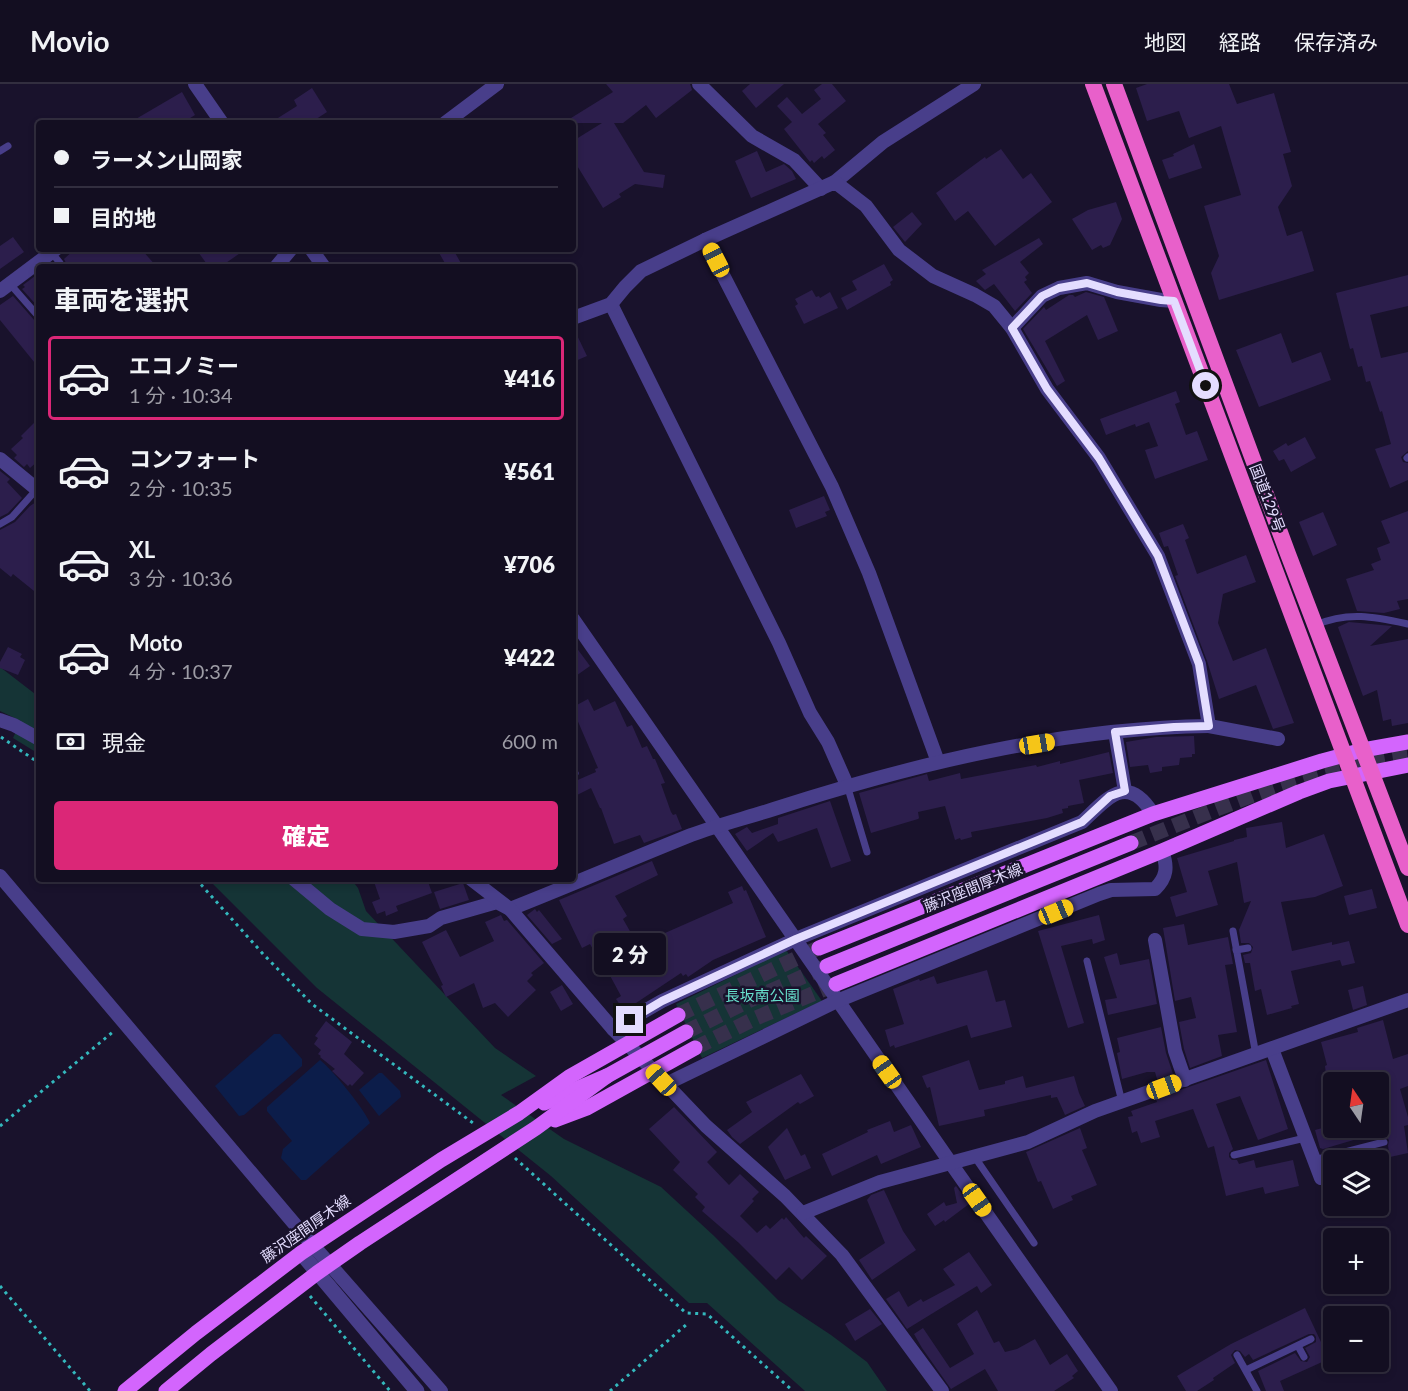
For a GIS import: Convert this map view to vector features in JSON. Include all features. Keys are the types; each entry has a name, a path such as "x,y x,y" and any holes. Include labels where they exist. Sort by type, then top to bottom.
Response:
{"highway":[{"name":"国道129号","path":"1093,84 1408,925"},
{"name":"国道129号","path":"1114,84 1287,554 1408,868"}],"main road":[{"path":"819,948 1153,814 1345,755 1408,742"},
{"path":"836,993 1299,792 1353,776 1408,765"},
{"name":"藤沢座間厚木線","path":"827,966 1131,843"},
{"path":"519,1113 569,1077 678,1015"},
{"path":"519,1113 607,1076 686,1032"},
{"path":"536,1128 587,1108 695,1048"},
{"path":"166,1391 317,1273 536,1128 607,1076"},
{"name":"藤沢座間厚木線","path":"125,1391 196,1333 301,1253 441,1160 519,1113"}],"street":[{"path":"195,84 220,120"},
{"path":"449,120 497,84"},
{"path":"699,84 752,136 794,160 821,189"},
{"path":"576,317 611,304 641,271 835,182 883,142 974,84"},
{"path":"835,182 866,206 899,250 933,276 994,306 1012,328 1047,389 1099,458 1158,556 1199,664 1209,726"},
{"path":"705,240 832,487 869,573 938,762"},
{"path":"278,264 288,252"},
{"path":"42,264 56,255"},
{"path":"5,287 36,268"},
{"path":"1012,328 1042,296 1059,288 1087,283 1117,292 1174,301"},
{"path":"611,304 779,643 810,713 828,742 847,785"},
{"path":"0,459 36,488"},
{"path":"576,623 836,993 950,1162 1111,1391"},
{"path":"0,720 36,737"},
{"path":"510,909 694,834 847,785 938,762 1115,732 1174,727 1209,726 1278,739"},
{"path":"1115,732 1125,791"},
{"path":"617,1032 662,1001 1082,822 1110,796 1125,791 1138,796 1153,814"},
{"path":"664,1082 836,993 1111,890 1155,889 1163,882 1167,872 1162,851"},
{"path":"0,876 303,1234 441,1391"},
{"path":"298,882 330,909 362,929 394,933 429,926 441,918 497,902 510,909"},
{"path":"475,882 510,909 617,1032 706,1126 803,1213 842,1255 942,1391"},
{"path":"1155,940 1175,1051 1185,1080"},
{"path":"803,1213 880,1182 1028,1142 1095,1111 1408,1000"},
{"path":"1272,1049 1321,1178"},
{"path":"301,1253 417,1391"}],"lane":[{"path":"0,151 8,146"},
{"path":"5,287 36,314"},
{"path":"0,524 12,517 36,492"},
{"path":"1316,625 1327,620 1354,615 1408,624"},
{"path":"847,785 867,852"},
{"path":"1233,931 1256,1055"},
{"path":"1236,950 1248,948"},
{"path":"1087,961 1122,1102"},
{"path":"1234,1155 1305,1138"},
{"path":"1353,1150 1384,1142"},
{"path":"974,1156 1034,1243"},
{"path":"1314,1160 1323,1158"},
{"path":"1246,1370 1311,1339"},
{"path":"1298,1346 1304,1357"},
{"path":"1237,1355 1257,1391"}],"path":[{"path":"0,737 36,761"},
{"path":"199,882 264,955 312,1004 473,1124"},
{"path":"0,1126 123,1023"},
{"path":"513,1157 686,1313 707,1314 793,1391"},
{"path":"0,1286 90,1391"},
{"path":"308,1294 390,1391"},
{"path":"610,1391 687,1324"}],"green space":[{"path":"0,667 36,695 36,752 13,738 21,721 0,711"},
{"path":"211,882 353,882 358,888 366,911 495,1048 536,1076 501,1095 564,1139 661,1187 778,1300 867,1362 887,1391 805,1391 707,1303 689,1303 551,1176 317,988"},
{"name":"長坂南公園","path":"786,950 822,1001 702,1058 676,1004"}],"water":[{"path":"274,1034 280,1034 302,1059 302,1066 244,1115 239,1116 215,1086"},
{"path":"320,1060 332,1071 362,1109 370,1123 306,1180 301,1180 281,1158 283,1149 292,1141 267,1111 267,1107"},
{"path":"382,1073 400,1091 401,1097 379,1116 359,1090"}],"building":[{"path":"606,84 690,84 692,90 656,118 646,105 623,123 614,123 644,172 665,175 663,188 635,184 619,194 621,197 603,208 576,164 576,139 602,123 576,123 576,120 568,120 613,92"},
{"path":"750,84 784,84 756,108 742,91"},
{"path":"822,84 832,84 846,101 818,124 826,133 823,135 835,150 824,159 822,156 814,163 812,160 810,162 784,129 792,122 777,106 787,97 802,114 821,99 814,90"},
{"path":"1147,84 1229,84 1237,104 1274,93 1291,152 1283,154 1292,186 1278,207 1287,236 1302,231 1314,271 1219,300 1211,273 1219,256 1204,206 1241,195 1221,126 1189,138 1179,111 1147,121 1136,88"},
{"path":"312,88 327,112 315,120 275,120 297,106 294,100"},
{"path":"182,92 195,115 187,120 134,120"},
{"path":"1194,144 1202,168 1169,179 1162,160"},
{"path":"1001,149 1023,179 1031,173 1052,202 995,246 968,211 955,221 936,193 985,157 986,159"},
{"path":"757,151 766,172 784,164 792,171 796,179 751,198 735,161"},
{"path":"1116,202 1122,219 1110,245 1103,248 1101,245 1092,250 1072,219 1088,210"},
{"path":"912,212 922,224 905,242 893,227"},
{"path":"13,237 24,252 0,269 0,246"},
{"path":"1039,238 1043,244 1020,262 1029,273 1024,282 1032,293 1015,311 994,284 985,290 976,281 986,274 982,270"},
{"path":"72,252 144,252 154,264 66,264 64,259"},
{"path":"198,252 242,252 224,264 207,264"},
{"path":"439,252 455,252 461,264 445,264"},
{"path":"884,264 893,280 890,282 891,285 847,310 841,298 857,290 852,281"},
{"path":"36,275 36,305 22,289 25,287 23,285"},
{"path":"1408,275 1408,306 1370,315 1381,358 1408,352 1408,451 1401,457 1403,462 1408,463 1408,480 1390,488 1375,449 1391,444 1382,411 1380,412 1370,381 1366,382 1362,366 1358,367 1353,348 1350,349 1336,293"},
{"path":"812,290 816,297 820,298 830,292 838,308 804,324 795,306 798,304 795,299"},
{"path":"1086,292 1104,297 1118,331 1098,340 1087,315 1045,341 1065,381 1057,386 1023,329 1044,307 1046,310 1069,295 1075,297"},
{"path":"13,296 36,322 36,364 0,320 0,305"},
{"path":"576,333 587,356 576,361"},
{"path":"1281,333 1292,363 1321,352 1331,380 1259,407 1236,350"},
{"path":"1176,391 1180,402 1175,404 1186,435 1197,431 1208,460 1155,479 1145,450 1158,446 1149,422 1136,427 1135,424 1106,435 1100,419"},
{"path":"36,421 36,463 30,468 27,464 24,467 14,458 17,455 11,449 23,438 21,436"},
{"path":"1305,437 1316,458 1291,472 1284,459 1279,461 1273,451 1286,443 1288,446"},
{"path":"0,471 10,479 7,482 22,498 8,513 0,517"},
{"path":"824,496 830,510 825,512 827,516 796,528 789,510"},
{"path":"36,502 36,593 13,574 11,577 0,568 0,530 15,522"},
{"path":"1408,511 1408,599 1397,601 1400,609 1384,613 1357,611 1346,579 1374,570 1371,564 1381,560 1377,548 1390,543 1381,521"},
{"path":"1323,512 1337,545 1313,556 1299,522"},
{"path":"1183,524 1189,538 1185,540 1197,574 1246,555 1256,582 1223,594 1218,623 1233,661 1266,648 1294,723 1273,729 1256,685 1219,699 1175,576 1178,575 1168,546 1164,547 1159,533"},
{"path":"1349,622 1392,626 1370,646 1408,639 1408,723 1392,726 1391,719 1383,721 1377,690 1363,696 1338,627"},
{"path":"8,647 22,654 20,657 25,660 18,675 0,668 0,662"},
{"path":"576,647 590,666 576,676"},
{"path":"588,699 594,711 615,701 627,727 632,725 642,748 647,746 655,759 665,783 661,784 671,812 673,815 676,814 682,829 644,843 640,835 614,844 591,788 576,796 576,781 596,772 595,769 598,768 576,717 576,705"},
{"path":"1194,736 1195,754 1192,754 1192,757 1180,758 1179,765 1162,767 1162,771 1150,773 1148,765 1130,767 1126,742 1156,737"},
{"path":"1109,752 1113,773 1079,780 1084,803 1068,806 1062,809 1063,813 1047,818 971,832 972,837 961,840 960,838 955,840 945,806 918,812 918,819 871,833 859,793 927,774 929,781 960,773 961,779 1060,761 1060,764"},
{"path":"830,801 851,861 831,868 817,828 778,842 773,833 747,851 735,834 747,827 752,833 778,824 778,818"},
{"path":"1282,822 1286,848 1324,834 1343,886 1315,897 1281,902 1292,951 1332,942 1332,945 1349,941 1355,963 1342,966 1340,960 1291,971 1299,1004 1267,1015 1261,989 1255,991 1250,963 1245,963 1243,955 1251,953 1253,947 1249,943 1241,943 1239,930 1251,901 1244,903 1237,862 1208,871 1218,905 1176,917 1170,897 1187,892 1177,858 1247,837 1246,828"},
{"path":"652,861 658,875 615,896 627,916 623,919 639,947 643,948 666,935 665,933 733,903 728,892 742,886 744,891 746,890 766,937 713,960 688,977 681,973 624,1011 616,999 621,996 607,970 605,971 590,944 582,948 559,900"},
{"path":"374,882 428,882 432,893 396,906 398,911 386,916 385,911 377,914 372,902 380,899"},
{"path":"463,883 469,900 440,909 434,892"},
{"path":"1372,889 1377,908 1349,915 1344,896"},
{"path":"535,909 537,912 539,910 562,939 552,944 527,915"},
{"path":"501,915 544,963 531,973 533,975 527,981 536,990 508,1017 495,1003 483,1008 474,983 446,997 441,986 443,985 422,942 446,930 460,957 494,941 485,922"},
{"path":"1099,915 1105,940 1093,944 1092,939 1061,946 1084,1023 1068,1028 1038,931"},
{"path":"1184,924 1188,945 1228,937 1233,964 1225,965 1237,1032 1218,1035 1222,1056 1190,1068 1179,1022 1196,1018 1191,997 1175,1001 1163,928"},
{"path":"1117,953 1120,965 1149,959 1157,1004 1108,1015 1105,1000 1117,998 1104,957"},
{"path":"987,970 996,1002 1005,1000 1012,1027 971,1038 967,1025 895,1048 894,1045 890,1047 885,1030 904,1024 893,989 919,979 920,981 934,976 937,984"},
{"path":"562,985 573,1004 561,1011 550,992"},
{"path":"1363,986 1367,1005 1353,1010 1348,990"},
{"path":"1383,1020 1393,1059 1408,1054 1408,1086 1400,1089 1408,1117 1408,1125 1404,1126 1408,1153 1390,1157 1387,1138 1389,1138 1389,1072 1326,1072 1327,1065 1321,1042 1358,1032 1357,1028"},
{"path":"326,1021 352,1042 344,1054 364,1073 352,1086 350,1084 348,1086 332,1071 335,1069 320,1057 318,1054 321,1050 314,1044 318,1038 315,1036"},
{"path":"1161,1027 1173,1074 1157,1079 1155,1072 1147,1072 1122,1079 1117,1053 1120,1052 1117,1038"},
{"path":"969,1060 979,1090 1005,1084 1005,1081 1023,1076 1026,1088 1074,1076 1085,1106 1065,1115 1057,1097 1051,1098 1051,1095 984,1110 985,1116 939,1126 930,1087 927,1088 922,1076"},
{"path":"1266,1060 1288,1129 1258,1140 1240,1096 1216,1104 1233,1149 1229,1157 1237,1160 1239,1164 1254,1160 1256,1168 1293,1160 1299,1186 1265,1194 1263,1187 1226,1196 1214,1146 1208,1148 1193,1109 1155,1121 1160,1137 1141,1143 1137,1131 1132,1133 1128,1117 1133,1116 1131,1111 1157,1102 1156,1099 1160,1097"},
{"path":"801,1074 814,1096 800,1104 798,1102 740,1144 732,1137 727,1130 752,1112 746,1102"},
{"path":"674,1107 717,1152 707,1162 729,1185 740,1174 759,1192 740,1216 757,1233 766,1225 770,1229 786,1217 804,1238 806,1236 827,1256 802,1280 789,1267 776,1280 739,1243 702,1211 705,1207 695,1197 698,1194 673,1170 680,1162 649,1129"},
{"path":"890,1121 894,1132 911,1125 921,1147 881,1164 877,1155 832,1176 822,1154 868,1132 867,1130"},
{"path":"787,1128 801,1156 805,1154 811,1168 785,1180 768,1147"},
{"path":"1080,1128 1087,1148 1082,1150 1097,1185 1071,1196 1073,1200 1053,1209 1041,1181 1038,1182 1026,1152"},
{"path":"1323,1128 1323,1138 1357,1139 1323,1149 1320,1148 1315,1130"},
{"path":"956,1186 969,1204 945,1222 944,1220 935,1226 927,1214 944,1202 946,1206 957,1203 954,1188"},
{"path":"884,1190 903,1231 916,1250 872,1280 859,1260 885,1243 867,1200 871,1195"},
{"path":"969,1252 992,1285 981,1293 977,1286 907,1329 886,1299 899,1291 908,1307 921,1299 923,1302 955,1285 943,1269"},
{"path":"1305,1308 1321,1342 1323,1341 1323,1362 1280,1381 1284,1391 1266,1391 1258,1371 1295,1353 1301,1361 1307,1362 1310,1357 1305,1348 1316,1342 1314,1334 1309,1334 1253,1360 1249,1354 1245,1357 1240,1351 1235,1350 1231,1355 1235,1363 1197,1391 1186,1391 1177,1376 1231,1344"},
{"path":"870,1309 882,1324 855,1341 845,1324"},
{"path":"977,1310 994,1343 999,1341 1005,1352 1017,1349 1035,1339 1050,1365 1067,1354 1078,1371 1072,1376 1074,1378 1054,1391 998,1391 985,1369 951,1389 914,1334 923,1328 950,1368 974,1354 957,1324"}],"tunnel":[{"path":"1131,843 1267,790 1337,768 1408,754"},
{"path":"678,1015 816,949"},
{"path":"686,1032 827,966"},
{"path":"695,1048 756,1018 836,984"}],"route":[{"path":"630,1020 662,1001 796,939 1082,822 1110,796 1125,791 1115,732 1209,726 1199,664 1158,556 1099,458 1047,389 1012,328 1042,296 1059,288 1087,283 1117,292 1174,301 1206,386"}]}
